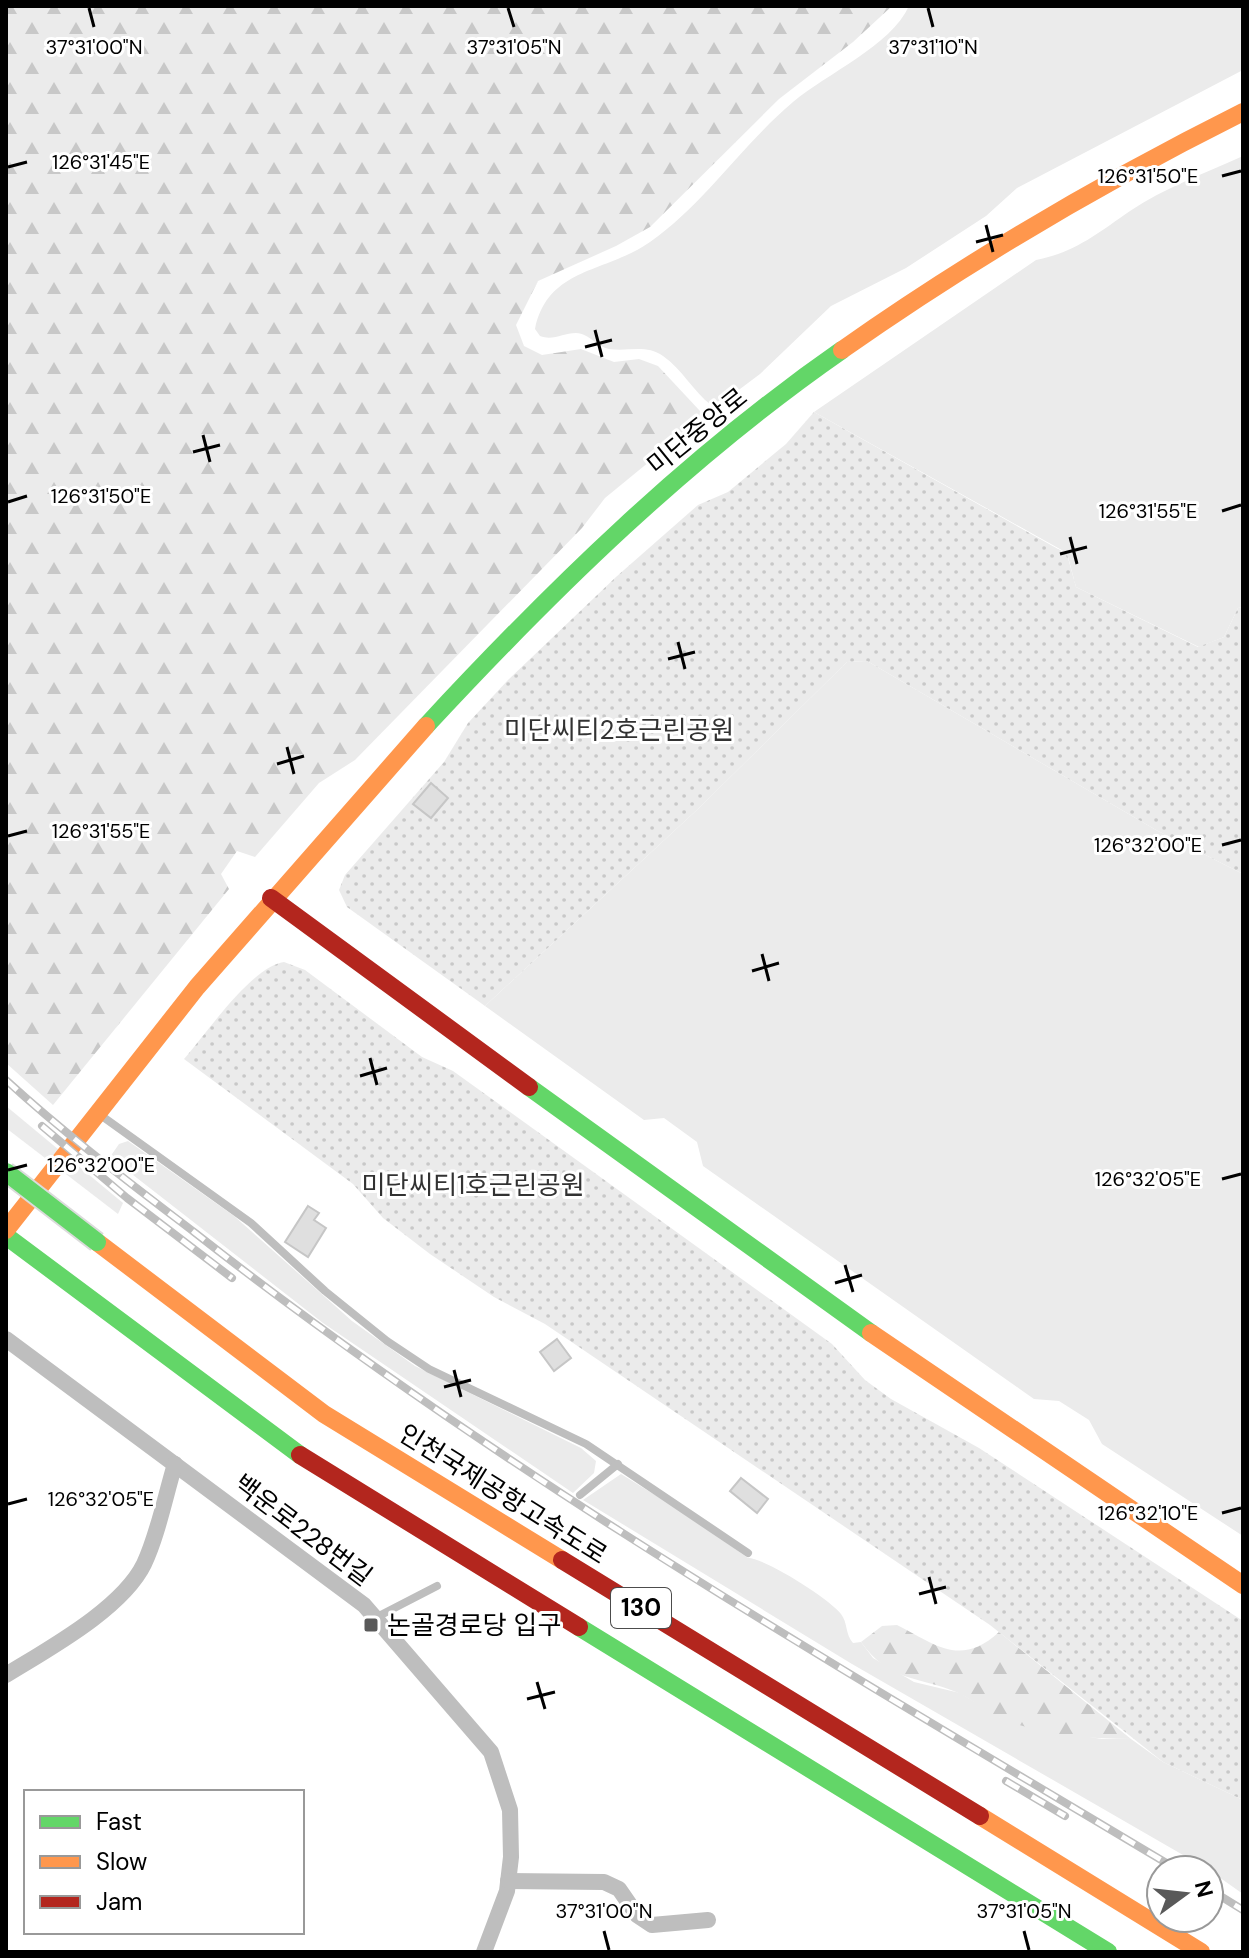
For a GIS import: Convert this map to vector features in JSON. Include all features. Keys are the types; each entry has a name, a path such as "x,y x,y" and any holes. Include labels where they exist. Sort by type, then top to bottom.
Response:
{"main road":[{"name":"미단중앙로","path":"6,1230 95,1111 271,898 519,625 615,533 728,437 839,353 953,275 1096,188 1243,112"},
{"path":"271,898 677,1196 973,1406 1243,1585"},
{"name":"인천국제공항고속도로","path":"6,1172 324,1414 1201,1952"},
{"name":"130","path":"6,1236 64,1283 281,1444 1108,1952"}],"street":[{"name":"백운로228번길","path":"6,1339 318,1570 375,1618 491,1752 510,1810 508,1881 484,1952"},
{"path":"6,1675 112,1603 136,1578 145,1562 175,1464"},
{"path":"508,1881 604,1882 619,1889 637,1915 652,1925 708,1920"}],"lane":[{"path":"95,1111 239,1214 350,1314 408,1355 473,1391 543,1421 618,1464 748,1553"},
{"path":"580,1495 618,1464"},
{"path":"375,1618 437,1586"}],"green space":[{"path":"6,6 892,6 853,42 779,99 650,227 538,281 516,325 524,346 542,355 581,349 614,362 639,359 658,366 700,411 699,421 605,498 582,528 355,760 319,783 255,857 237,851 221,874 229,889 53,1105 6,1063"},
{"path":"909,6 1243,6 1243,70 1017,188 986,216 906,268 831,306 760,374 720,404 711,405 676,367 657,352 609,349 576,333 549,338 540,336 535,329 542,309 565,282 633,252 670,227 774,119 807,91 873,47 888,34"},
{"path":"1243,156 1243,607 1238,608 1224,637 1199,647 1076,587 1067,553 814,412 1036,260 1075,247 1157,195"},
{"name":"미단씨티2호근린공원","path":"814,412 1067,554 1076,587 1198,647 1224,637 1238,608 1243,607 1243,874 1156,830 867,661 847,662 699,808 485,1006 347,907 339,890 345,875 444,762 468,723 508,680 616,577 698,505 728,492 786,444"},
{"path":"867,661 1156,830 1243,874 1243,1536 1102,1444 1089,1420 1059,1401 1034,1399 703,1166 697,1142 664,1118 644,1120 485,1006 699,808 847,662"},
{"name":"미단씨티1호근린공원","path":"284,962 305,970 422,1057 453,1071 832,1344 865,1380 891,1399 979,1448 1243,1621 1243,1800 1163,1762 990,1625 545,1324 494,1297 430,1254 383,1218 353,1184 184,1059 244,988 271,967"},
{"path":"6,1106 123,1203 118,1214 6,1128"},
{"path":"128,1141 234,1216 352,1321 415,1366 581,1448 596,1461 594,1473 573,1493 323,1323 110,1157 119,1144"},
{"path":"621,1474 748,1558 782,1572 835,1607 845,1621 853,1643 861,1642 873,1658 914,1682 960,1693 999,1717 1039,1729 1102,1739 1131,1739 1163,1762 1243,1800 1243,1894 1225,1881 1225,1854 1181,1854 852,1664 583,1500"},
{"path":"897,1625 936,1645 960,1651 985,1643 999,1632 1131,1739 1081,1737 1029,1728 998,1717 956,1692 893,1671 861,1642 882,1626"}],"building":[{"path":"431,783 448,798 431,818 413,804"},
{"path":"308,1206 319,1213 314,1220 326,1228 308,1257 285,1242"},
{"path":"557,1339 571,1358 554,1371 540,1352"},
{"path":"741,1478 768,1499 757,1513 730,1491"}],"railway":[{"path":"6,1080 170,1214 430,1406 800,1644 1151,1854"},
{"path":"42,1126 127,1198 232,1278"},
{"path":"1006,1781 1065,1816"},
{"path":"1225,1899 1243,1910"}],"traffic: fast":[{"path":"426,726 523,624 624,527 730,435 842,350"},
{"path":"529,1087 871,1333"},
{"path":"6,1172 97,1242"},
{"path":"6,1236 300,1455"},
{"path":"579,1627 1108,1952"}],"traffic: slow":[{"path":"842,350 1038,224 1139,166 1243,112"},
{"path":"6,1230 197,987 426,726"},
{"path":"97,1242 324,1414 562,1560"},
{"path":"871,1333 1243,1585"},
{"path":"980,1816 1201,1952"}],"traffic: jam":[{"path":"271,898 529,1087"},
{"path":"300,1455 579,1627"},
{"path":"562,1560 980,1816"}],"place":[{"name":"논골경로당 입구","path":"371,1625"}]}
